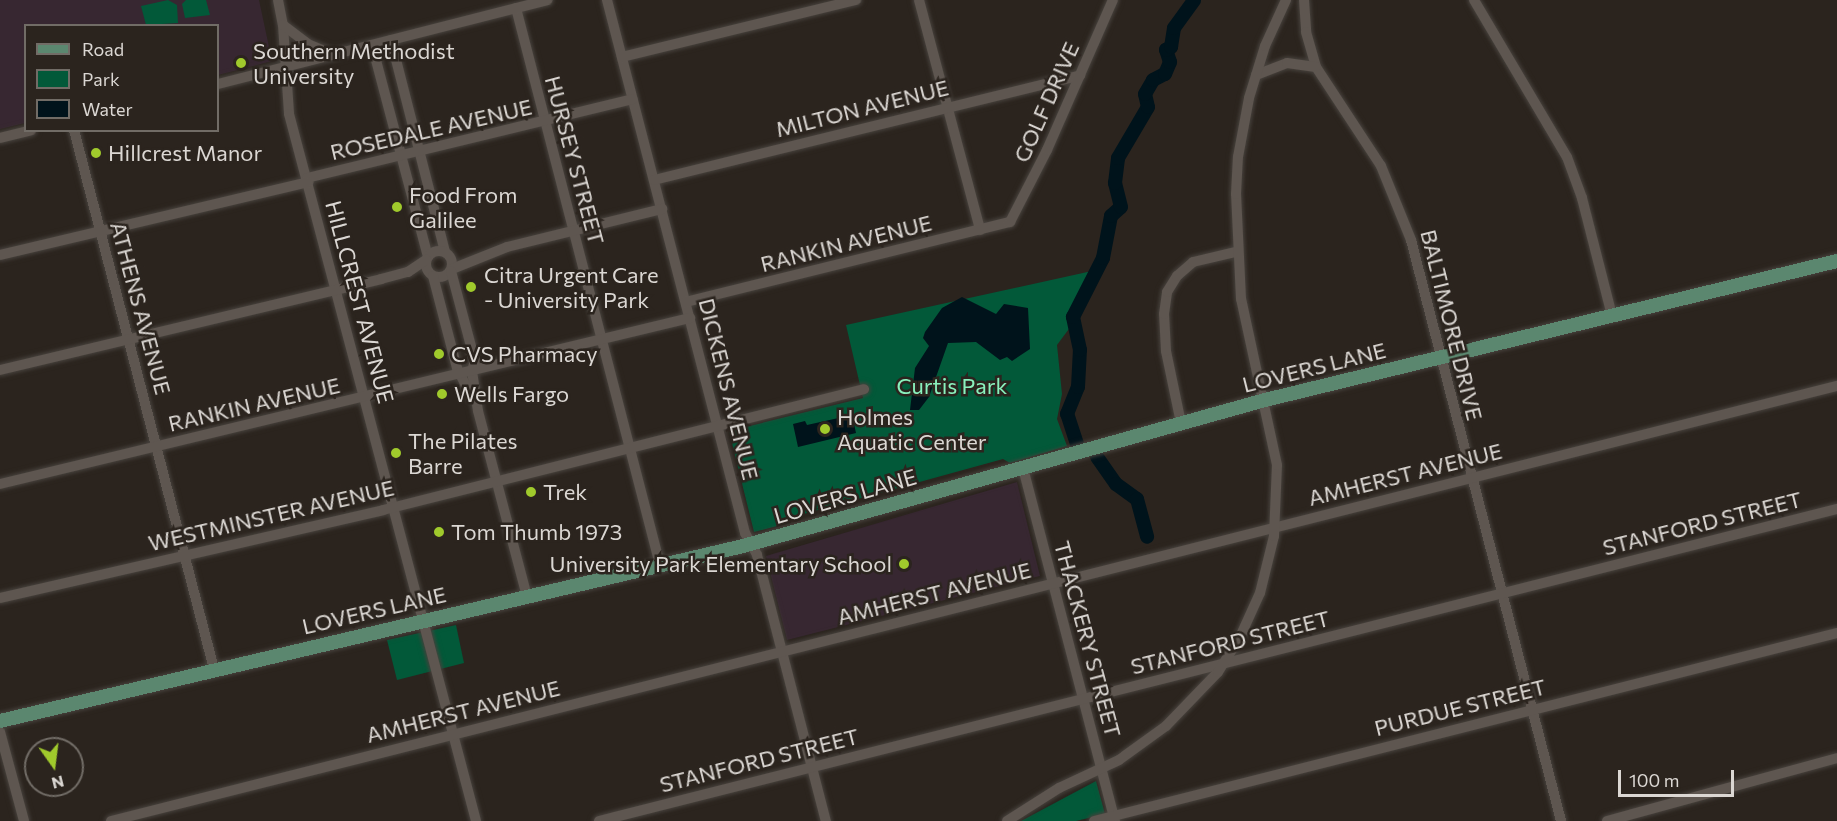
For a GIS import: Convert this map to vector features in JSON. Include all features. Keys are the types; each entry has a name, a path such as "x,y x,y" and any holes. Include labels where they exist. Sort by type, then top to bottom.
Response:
{"main road":[{"name":"LOVERS LANE","path":"0,721 423,619 751,544 1265,400 1837,262"}],"street":[{"name":"HILLCREST AVENUE","path":"278,0 283,25 289,114 476,821"},
{"path":"219,84 547,0"},
{"name":"DICKENS AVENUE","path":"607,0 718,426 782,651 826,821"},
{"path":"622,57 856,0"},
{"path":"919,0 980,230"},
{"name":"GOLF DRIVE","path":"1014,219 1113,0"},
{"path":"1007,821 1059,788 1137,749 1166,726 1224,664 1260,593 1275,527 1277,465 1265,400 1245,321 1235,252 1238,157 1256,75 1286,0"},
{"name":"BALTIMORE DRIVE","path":"1304,0 1306,32 1316,67 1392,189 1411,240 1561,821"},
{"path":"1474,0 1567,157 1582,198 1612,316"},
{"name":"HURSEY STREET","path":"516,8 660,565"},
{"path":"283,25 307,43 334,55"},
{"path":"391,40 475,361 467,372"},
{"path":"372,45 457,368 467,372"},
{"path":"1256,75 1287,63 1316,67"},
{"name":"MILTON AVENUE","path":"654,180 1080,75"},
{"name":"ROSEDALE AVENUE","path":"0,255 633,99"},
{"path":"0,138 24,132"},
{"name":"ATHENS AVENUE","path":"75,132 214,669"},
{"path":"408,272 443,277 472,258 662,209"},
{"name":"RANKIN AVENUE","path":"686,302 980,230 1014,219"},
{"path":"0,370 408,272 436,252 472,258"},
{"path":"1181,423 1166,351 1164,314 1167,292 1177,276 1193,262 1235,252"},
{"name":"RANKIN AVENUE","path":"0,484 365,399 690,318"},
{"path":"467,372 527,596"},
{"name":"AMHERST AVENUE","path":"111,821 1837,386"},
{"name":"WESTMINSTER AVENUE","path":"0,598 393,507 864,389"},
{"name":"THACKERY STREET","path":"1023,468 1115,818"},
{"name":"STANFORD STREET","path":"599,821 1837,509"},
{"name":"PURDUE STREET","path":"1094,821 1115,818 1532,708 1837,633"},
{"path":"0,732 24,821"},
{"path":"1607,821 1837,758"}],"shaded area":[{"name":"Southern Methodist University","path":"0,0 259,0 272,61 219,75 219,24 24,24 24,123 0,129"},
{"name":"University Park Elementary School","path":"1017,482 1040,576 787,640 766,556"}],"green space":[{"path":"168,0 177,5 178,23 146,24 141,6"},
{"path":"186,0 206,0 210,15 185,18 182,4"},
{"name":"Curtis Park","path":"1101,269 1080,314 1057,345 1062,394 1057,419 1067,446 1010,463 1003,459 789,518 789,523 754,532 729,431 863,398 846,325"},
{"path":"456,625 464,663 397,680 387,640"},
{"path":"1096,781 1105,814 1076,821 1021,821"}],"water":[{"path":"962,297 996,314 1004,304 1028,308 1030,349 1012,361 1007,357 1000,360 976,342 948,343 929,397 919,410 910,410 915,368 929,346 923,338 925,332 942,308"},
{"name":"Holmes Aquatic Center","path":"852,415 856,433 798,447 793,424 805,421 807,425"}],"waterway":[{"path":"1077,444 1067,414 1078,387 1080,350 1073,317 1103,258 1111,216 1121,207 1115,183 1118,158 1148,107 1145,94 1153,80 1165,74 1170,62 1166,50 1171,47 1174,28 1194,0"},
{"path":"1097,457 1116,484 1137,499 1147,537"}],"place":[{"name":"Southern Methodist University","path":"241,63"},
{"name":"Hillcrest Manor","path":"96,153"},
{"name":"Food From Galilee","path":"397,207"},
{"name":"Citra Urgent Care - University Park","path":"471,287"},
{"name":"CVS Pharmacy","path":"439,354"},
{"name":"Wells Fargo","path":"442,394"},
{"name":"Holmes Aquatic Center","path":"825,429"},
{"name":"The Pilates Barre","path":"396,453"},
{"name":"Trek","path":"531,492"},
{"name":"Tom Thumb 1973","path":"439,532"},
{"name":"University Park Elementary School","path":"904,564"}]}
